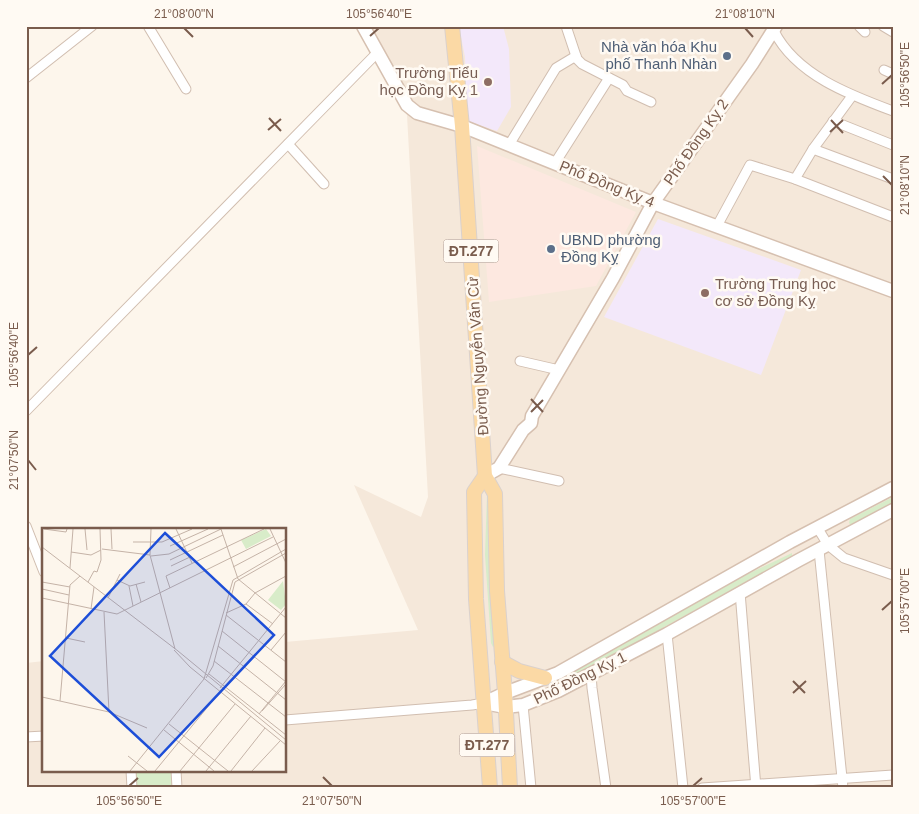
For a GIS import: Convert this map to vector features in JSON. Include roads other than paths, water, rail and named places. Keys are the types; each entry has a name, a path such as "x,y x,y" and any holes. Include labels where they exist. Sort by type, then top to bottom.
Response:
{"main road":[{"name":"Đường Nguyễn Văn Cừ","path":"452,26 462,126 485,476 495,494 496,574 510,788"},
{"name":"ĐT.277","path":"485,476 474,492 476,599 490,788"},
{"path":"502,662 519,671 545,678"}],"street":[{"path":"26,78 92,26"},
{"path":"148,26 186,89"},
{"name":"Phố Đồng Kỵ 4","path":"363,26 408,105 417,113 462,126 653,203 893,291"},
{"path":"566,26 576,56 582,64 650,102"},
{"path":"883,26 893,32"},
{"path":"775,29 779,41 800,64 826,82 852,96 893,111"},
{"name":"Phố Đồng Kỵ 2","path":"485,476 499,468 523,430 525,421 532,416 613,278 653,203 775,29"},
{"path":"26,411 378,52"},
{"path":"509,145 556,68 576,56"},
{"path":"555,163 609,78"},
{"path":"795,179 812,149 852,96"},
{"path":"833,121 893,144"},
{"path":"288,144 324,184"},
{"path":"812,149 893,179"},
{"path":"717,226 750,165 795,179 893,217"},
{"path":"520,360 559,370"},
{"path":"499,468 559,481"},
{"name":"Phố Đồng Kỵ 1","path":"505,700 558,673 818,527 893,488"},
{"name":"Phố Đồng Kỵ 1","path":"484,703 505,700 523,704 558,691 667,634 740,592 893,510"},
{"path":"26,526 42,567"},
{"path":"818,527 823,548 843,783"},
{"path":"823,548 844,558 893,575"},
{"path":"740,592 756,786"},
{"path":"667,634 683,788"},
{"path":"591,674 606,788"},
{"path":"286,720 472,706 484,703"},
{"path":"523,704 531,788"},
{"path":"26,737 42,736"},
{"path":"131,772 132,788"},
{"path":"176,772 177,788"},
{"path":"702,788 843,783 893,775"}],"place":[{"name":"Nhà văn hóa Khu phố Thanh Nhàn","path":"727,56"},
{"name":"Trường Tiểu học Đồng Kỵ 1","path":"488,82"},
{"name":"UBND phường Đồng Kỵ","path":"551,249"},
{"name":"Trường Trung học cơ sở Đồng Kỵ","path":"705,293"}]}
